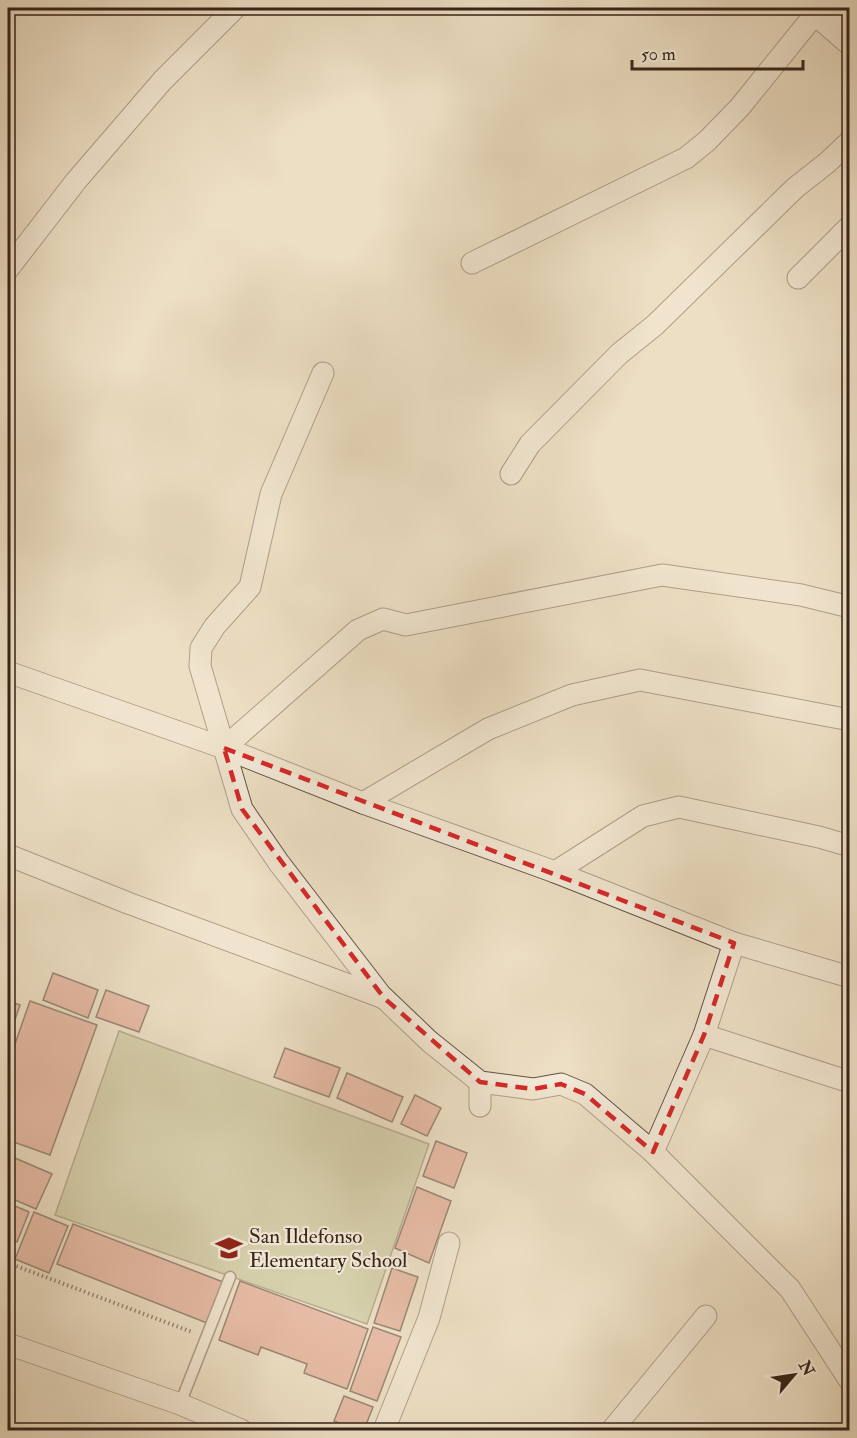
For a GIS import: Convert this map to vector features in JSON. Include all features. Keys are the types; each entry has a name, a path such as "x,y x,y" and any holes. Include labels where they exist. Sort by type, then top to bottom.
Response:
{"street":[{"path":"8,269 56,207 163,80 235,8"},
{"path":"472,263 686,158 707,141 740,107 816,9 849,41"},
{"path":"511,474 530,444 619,354 655,325 795,188 828,162 849,141"},
{"path":"798,278 849,226"},
{"path":"323,373 271,494 250,587 214,626 201,648 200,666 242,809 279,863 384,998 429,1041 480,1082 533,1089 561,1084 585,1094 652,1152 790,1289 849,1381"},
{"path":"224,748 358,630 383,619 406,625 662,575 801,595 849,607"},
{"path":"8,672 224,748 363,803 555,872 734,943 847,973"},
{"path":"363,803 488,729 572,695 640,680 849,720"},
{"path":"555,872 643,816 679,807 819,837 849,846"},
{"path":"8,855 128,903 384,998"},
{"path":"652,1152 704,1035 734,943"},
{"path":"704,1035 849,1082"},
{"path":"480,1082 480,1106"},
{"path":"384,1431 429,1318 449,1243"},
{"path":"612,1431 706,1316"},
{"path":"8,1344 180,1404 241,1431"}],"lane":[{"path":"180,1404 230,1276"}],"path":[{"path":"8,1263 206,1337"}],"highlighted area":[{"path":"224,748 734,943 704,1035 653,1152 585,1094 561,1084 533,1089 480,1082 384,998 242,809"}],"green space":[{"path":"119,1031 429,1144 367,1324 55,1215"}],"building":[{"path":"8,957 13,959 8,977"},
{"path":"53,973 98,990 88,1018 43,1000"},
{"path":"106,990 149,1006 139,1032 96,1017"},
{"path":"8,1001 20,1005 8,1040"},
{"path":"30,1001 97,1025 50,1155 8,1140 8,1064"},
{"path":"285,1048 340,1068 329,1097 274,1077"},
{"path":"347,1073 403,1097 392,1122 337,1098"},
{"path":"415,1095 441,1108 427,1136 401,1124"},
{"path":"436,1141 467,1153 454,1188 423,1176"},
{"path":"8,1155 52,1174 36,1209 8,1197"},
{"path":"417,1187 451,1201 429,1263 395,1248"},
{"path":"8,1203 29,1212 17,1242 8,1238"},
{"path":"34,1212 68,1226 49,1273 15,1259"},
{"path":"73,1224 223,1282 207,1323 57,1264"},
{"path":"392,1268 418,1277 400,1331 374,1323"},
{"path":"240,1281 368,1329 347,1389 304,1373 307,1364 261,1347 258,1355 219,1340"},
{"path":"373,1327 401,1337 377,1401 350,1391"},
{"path":"344,1396 373,1407 364,1430 357,1430 334,1421"}],"place":[{"name":"San Ildefonso Elementary School","path":"229,1248"}]}
